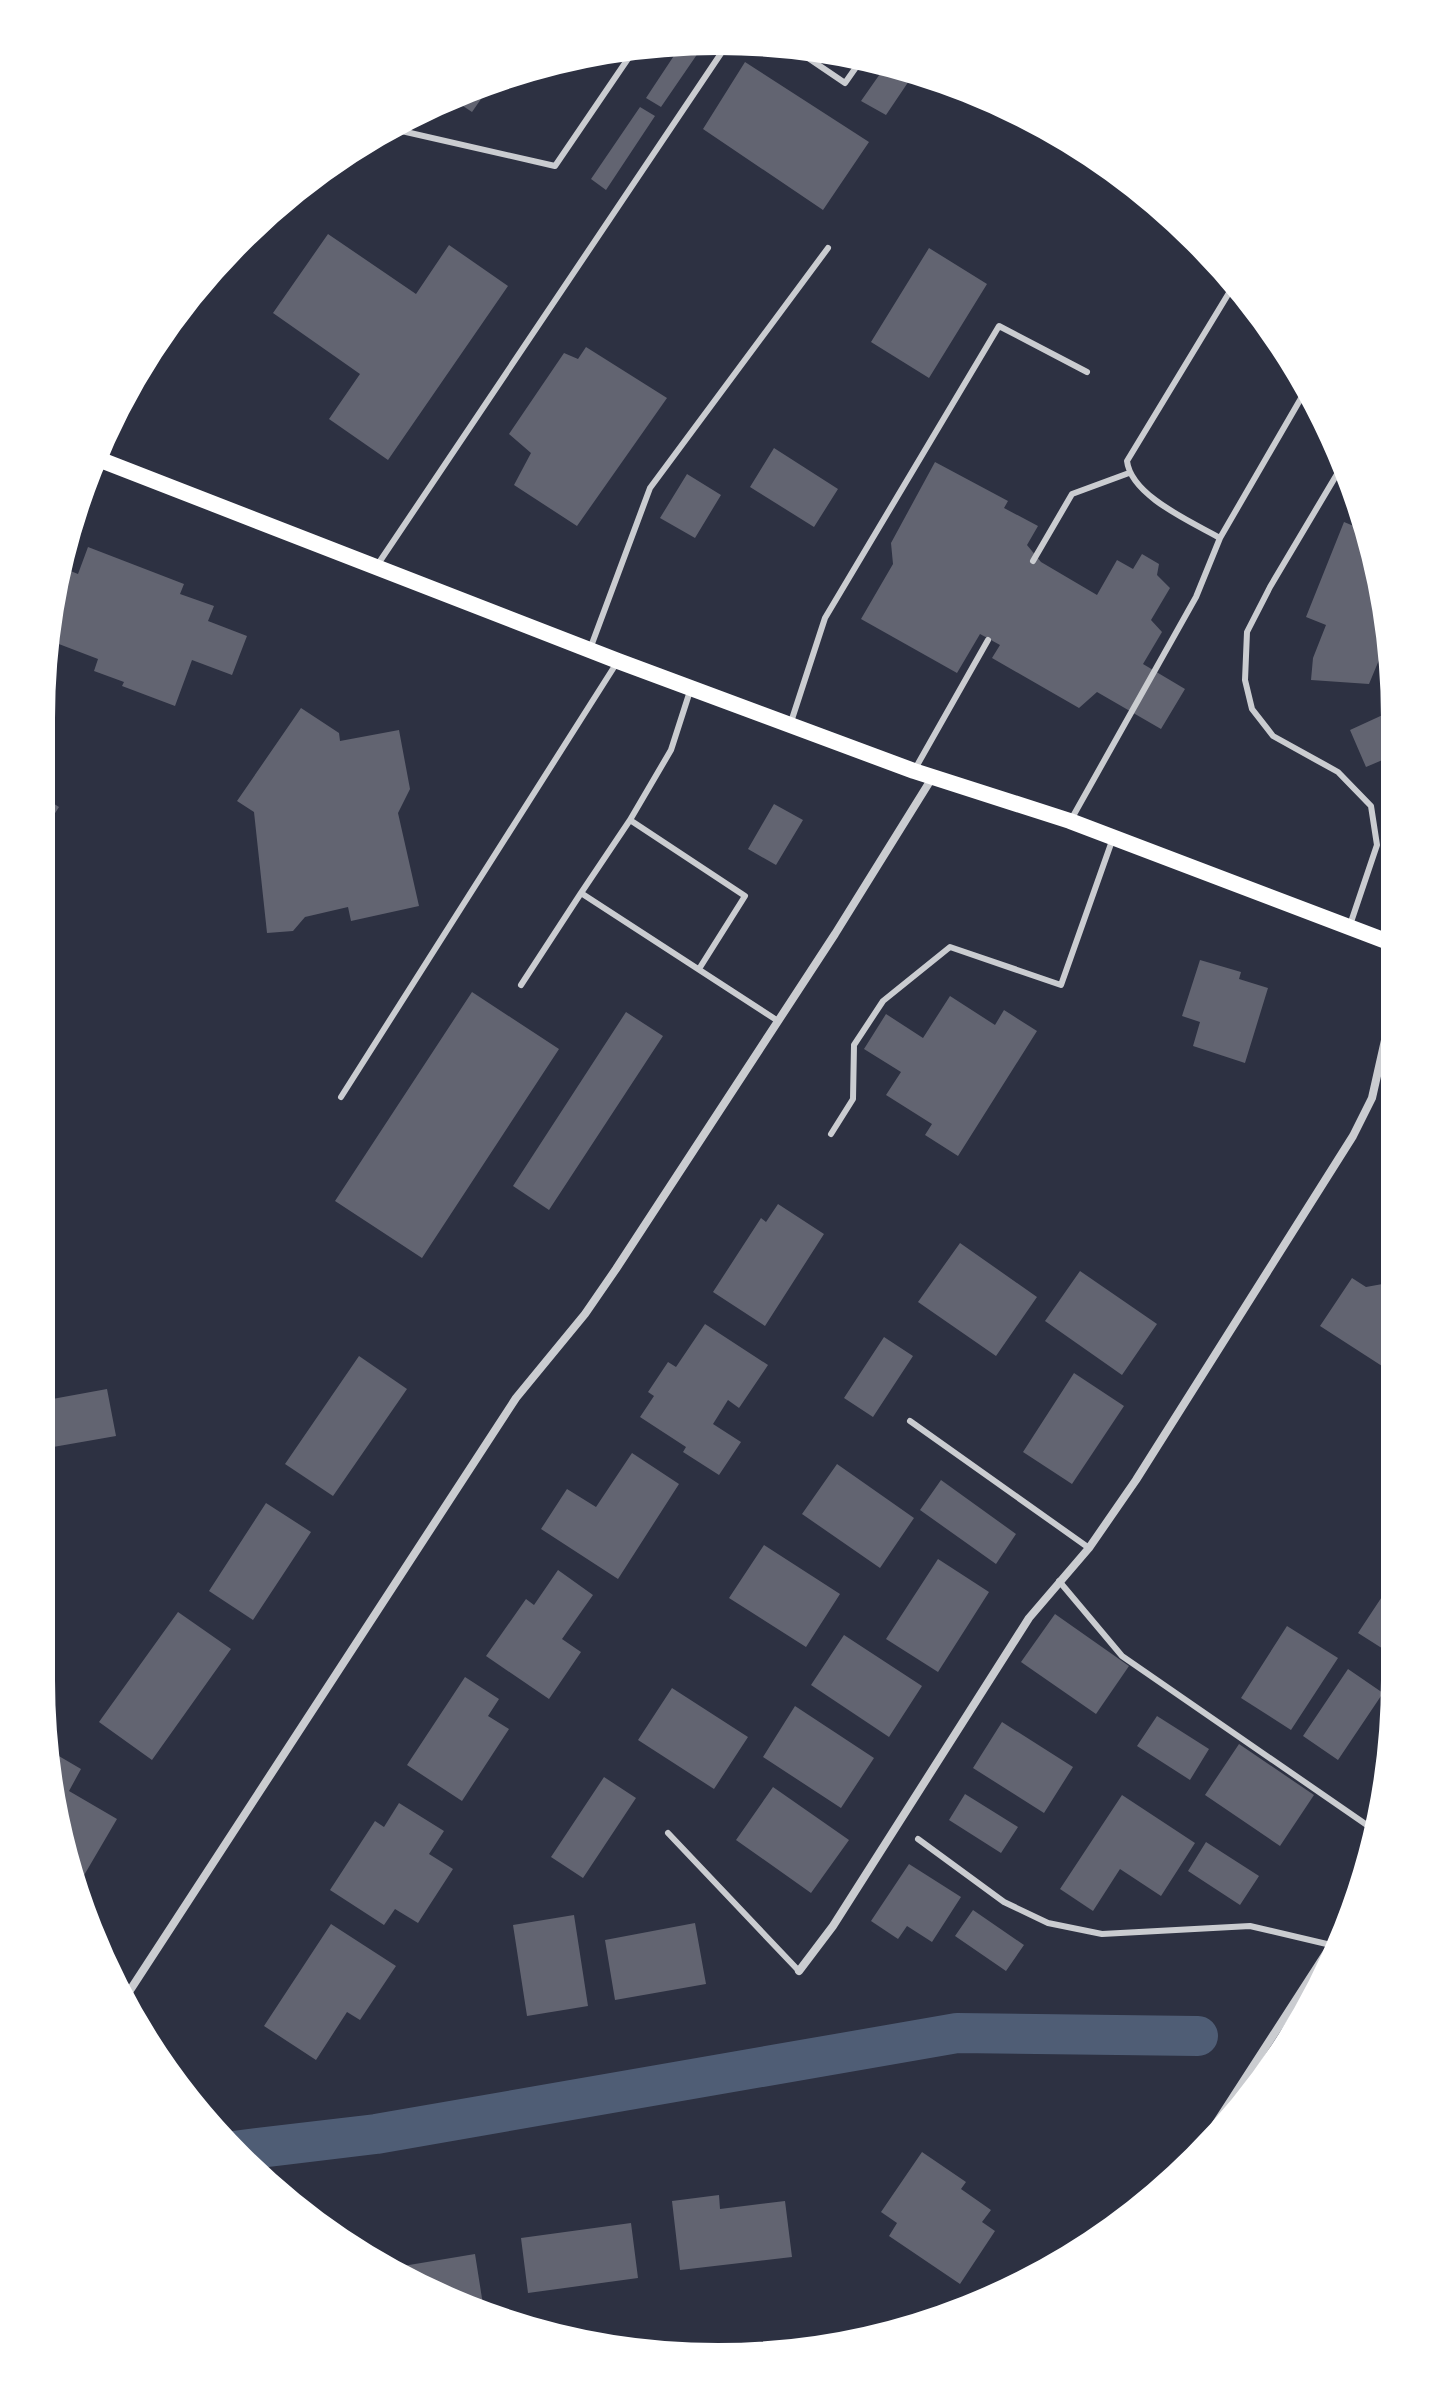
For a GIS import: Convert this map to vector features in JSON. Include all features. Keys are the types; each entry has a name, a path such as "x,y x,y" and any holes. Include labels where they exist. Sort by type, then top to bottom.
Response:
{"main road":[{"path":"102,460 618,661 914,771 1070,821 1386,941"}],"street":[{"path":"128,1993 516,1398 585,1314 778,1021 932,777"},
{"path":"799,1971 833,1926 1029,1618 1089,1548 1136,1480 1353,1136 1372,1098 1386,1036"},
{"path":"1214,2126 1330,1946"}],"lane":[{"path":"376,567 723,50"},
{"path":"400,131 555,166 630,56"},
{"path":"805,56 845,83 857,65"},
{"path":"590,649 650,488 828,248"},
{"path":"1220,538 1155,500 1129,473 1127,461 1230,290"},
{"path":"791,725 825,618 999,326 1087,372"},
{"path":"1070,821 1196,597 1220,538 1303,395"},
{"path":"1339,471 1247,632 1245,680 1252,709 1273,736 1338,772 1371,806 1377,845 1348,928"},
{"path":"1033,561 1072,494 1129,473"},
{"path":"914,771 988,640"},
{"path":"341,1097 618,661"},
{"path":"521,985 630,820 671,750 691,687"},
{"path":"630,820 745,896 699,969"},
{"path":"831,1134 853,1099 854,1045 883,1001 950,947 1061,985 1113,838"},
{"path":"581,893 778,1021"},
{"path":"910,1421 1089,1548"},
{"path":"1059,1581 1122,1656 1369,1827"},
{"path":"668,1833 799,1971"},
{"path":"918,1839 1004,1902 1048,1923 1102,1934 1250,1926 1331,1945"}],"building":[{"path":"700,50 661,107 646,98 677,51"},
{"path":"745,62 869,142 823,210 703,129"},
{"path":"882,71 911,79 886,115 861,101"},
{"path":"486,92 472,112 458,103"},
{"path":"640,107 655,116 606,190 591,179"},
{"path":"328,234 416,294 449,245 508,286 388,460 329,419 360,374 273,313"},
{"path":"929,248 987,284 929,378 871,342"},
{"path":"586,347 667,398 577,526 514,485 531,453 509,434 564,353 578,359"},
{"path":"774,448 838,489 814,527 750,487"},
{"path":"935,462 1008,501 1004,508 1038,526 1027,545 1041,562 1097,595 1117,560 1133,569 1142,554 1159,564 1157,575 1170,588 1151,620 1162,632 1143,664 1185,689 1161,729 1097,692 1079,708 992,658 1000,645 980,634 957,673 861,619 893,564 891,543"},
{"path":"687,474 721,495 695,538 660,518"},
{"path":"1344,522 1358,528 1373,588 1384,662 1379,660 1369,684 1311,680 1313,658 1326,625 1306,617"},
{"path":"88,547 184,584 180,594 214,606 208,621 247,636 232,675 192,660 175,706 122,686 124,682 94,671 98,659 55,642 66,575 68,570 78,574"},
{"path":"301,708 339,733 340,741 399,730 410,789 398,813 419,906 351,921 348,907 305,917 293,931 267,933 254,812 237,801"},
{"path":"1386,714 1386,759 1366,767 1350,730"},
{"path":"50,801 59,807 50,821"},
{"path":"774,804 803,820 776,865 748,849"},
{"path":"1200,960 1241,972 1239,979 1268,988 1245,1063 1193,1046 1200,1022 1182,1016"},
{"path":"472,992 559,1049 422,1258 335,1201"},
{"path":"950,996 995,1025 1004,1010 1037,1031 958,1156 925,1135 932,1124 886,1095 901,1072 864,1049 886,1014 923,1038"},
{"path":"626,1012 663,1036 549,1210 513,1186"},
{"path":"778,1204 824,1234 765,1326 713,1292 761,1218 766,1222"},
{"path":"960,1243 1037,1297 996,1356 918,1302"},
{"path":"1080,1271 1157,1324 1122,1375 1045,1321"},
{"path":"1352,1278 1366,1287 1386,1283 1386,1369 1320,1326"},
{"path":"705,1324 768,1365 739,1408 728,1400 713,1424 741,1442 719,1475 683,1452 686,1447 640,1417 654,1396 648,1392 668,1362 676,1367"},
{"path":"884,1337 913,1356 873,1417 844,1398"},
{"path":"359,1356 407,1389 333,1496 285,1464"},
{"path":"1074,1373 1124,1406 1072,1484 1023,1452"},
{"path":"107,1389 116,1436 50,1448 50,1399"},
{"path":"632,1453 679,1484 618,1579 541,1529 567,1489 596,1507"},
{"path":"837,1464 914,1518 880,1568 802,1514"},
{"path":"941,1480 1016,1534 996,1564 920,1510"},
{"path":"266,1503 311,1532 253,1620 209,1591"},
{"path":"764,1545 840,1594 806,1647 729,1598"},
{"path":"938,1559 989,1592 938,1672 886,1639"},
{"path":"558,1570 593,1595 562,1639 581,1652 549,1699 486,1656 526,1599 534,1605"},
{"path":"1386,1591 1386,1651 1358,1633"},
{"path":"178,1612 231,1649 152,1760 99,1722"},
{"path":"1055,1614 1129,1666 1096,1714 1021,1662"},
{"path":"1287,1626 1338,1658 1291,1730 1241,1698"},
{"path":"844,1635 922,1686 889,1737 811,1685"},
{"path":"1348,1669 1383,1693 1338,1760 1303,1736"},
{"path":"465,1677 499,1699 488,1716 509,1729 462,1801 407,1765"},
{"path":"672,1688 748,1737 714,1789 638,1740"},
{"path":"795,1706 874,1758 841,1808 763,1757"},
{"path":"1157,1716 1209,1749 1190,1780 1137,1746"},
{"path":"1002,1722 1073,1767 1044,1813 973,1768"},
{"path":"1239,1744 1314,1795 1280,1846 1205,1795"},
{"path":"54,1753 81,1769 69,1791 117,1819 83,1877 79,1875 63,1810"},
{"path":"604,1777 636,1798 583,1878 551,1857"},
{"path":"773,1787 849,1840 811,1893 736,1840"},
{"path":"965,1794 1018,1827 1001,1853 949,1820"},
{"path":"1122,1795 1195,1843 1161,1896 1120,1869 1093,1911 1060,1889"},
{"path":"399,1803 444,1831 429,1854 453,1869 418,1923 395,1909 384,1925 330,1890 375,1821 384,1827"},
{"path":"1206,1842 1259,1876 1240,1905 1188,1871"},
{"path":"909,1864 961,1897 932,1942 907,1926 898,1939 871,1921"},
{"path":"973,1910 1024,1945 1006,1971 955,1936"},
{"path":"574,1915 588,2006 527,2016 513,1925"},
{"path":"695,1923 706,1984 615,2000 605,1940"},
{"path":"331,1924 396,1966 360,2020 347,2012 316,2060 264,2026"},
{"path":"922,2152 966,2182 961,2189 991,2210 982,2222 995,2231 960,2284 889,2236 897,2223 881,2212"},
{"path":"719,2195 720,2209 785,2201 792,2257 680,2270 672,2201"},
{"path":"631,2223 638,2278 528,2293 521,2238"},
{"path":"475,2254 483,2305 462,2297 399,2267"}],"waterway":[{"path":"244,2150 376,2134 957,2033 1198,2036"}]}
